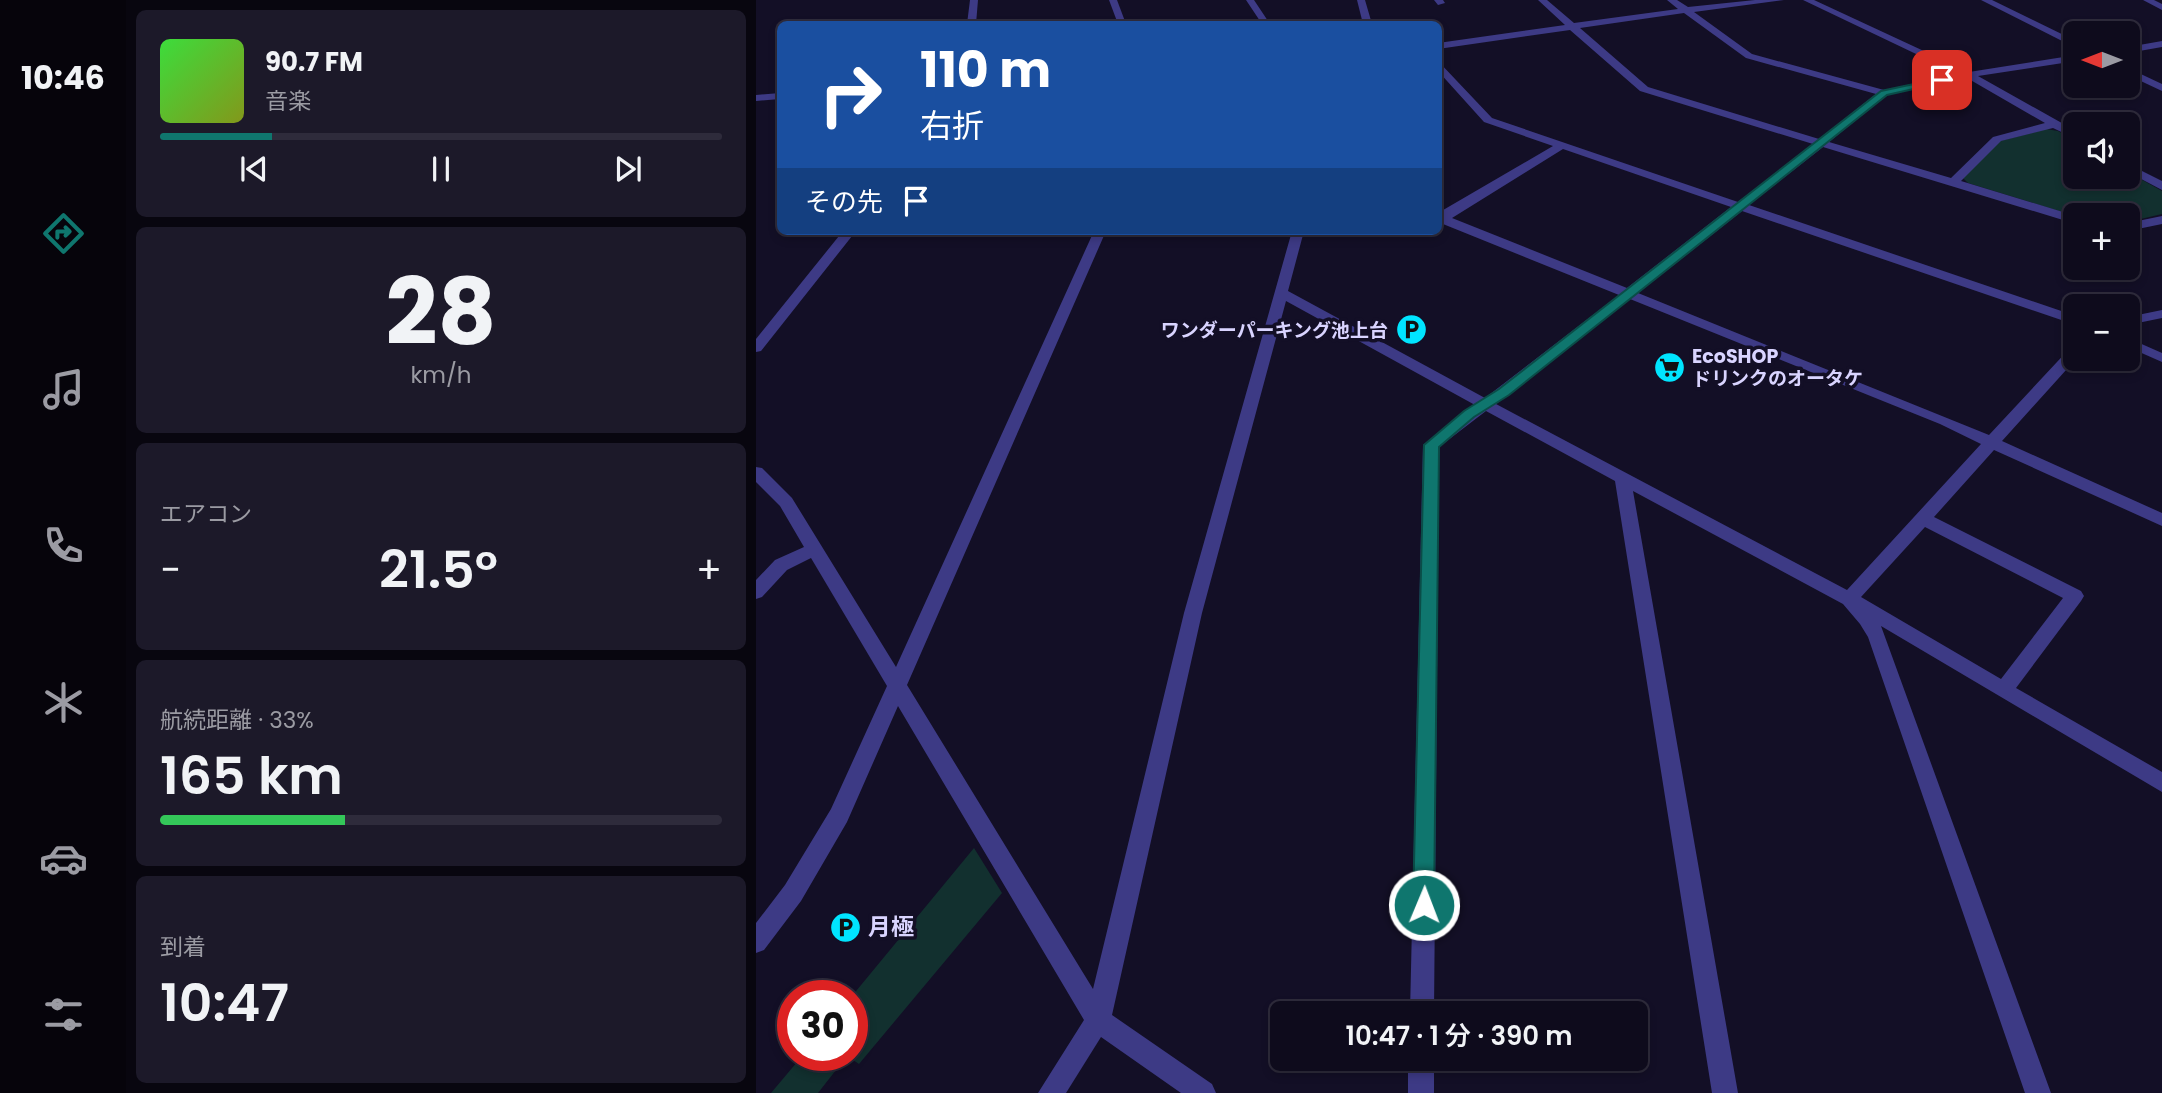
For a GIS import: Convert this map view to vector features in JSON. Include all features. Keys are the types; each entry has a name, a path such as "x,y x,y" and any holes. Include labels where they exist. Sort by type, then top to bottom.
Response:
{"street":[{"path":"972,21 974,0"},
{"path":"1113,0 1121,21"},
{"path":"1250,0 1264,21"},
{"path":"1361,0 1367,21"},
{"path":"1542,0 1644,89 2063,216"},
{"path":"1671,0 1749,56 1884,93"},
{"path":"1442,45 1686,10 1780,0"},
{"path":"1807,0 1968,75 2063,129"},
{"path":"1985,0 2063,39"},
{"path":"2147,0 2162,6"},
{"path":"2140,48 2162,44"},
{"path":"1422,1001 1431,445 1504,392 1884,93 1968,75 2063,60"},
{"path":"1442,68 1488,120 2063,317"},
{"path":"2140,77 2162,88"},
{"path":"756,98 777,96"},
{"path":"1953,183 1997,139 2054,124"},
{"path":"1442,217 1561,146"},
{"path":"2140,174 2162,186"},
{"path":"1442,218 1993,441 2162,520"},
{"path":"2140,225 2162,220"},
{"path":"756,348 847,235"},
{"path":"756,943 793,893 838,815 1098,235"},
{"path":"1052,1093 1098,1020 1193,613 1283,294 1297,235"},
{"path":"1283,294 1849,599 2162,783"},
{"path":"2140,319 2162,314"},
{"path":"2140,348 2162,358"},
{"path":"1849,599 2063,364"},
{"path":"756,472 786,502 1098,1020 1203,1093"},
{"path":"1622,478 1725,1093"},
{"path":"1922,518 2075,596 2004,688"},
{"path":"756,592 781,565 813,550"},
{"path":"1849,599 1867,619 1877,637 2038,1093"},
{"path":"1421,1071 1421,1093"}],"green space":[{"path":"2046,129 2058,131 2063,134 2063,189 2140,189 2140,179 2162,191 2162,214 2140,219 2140,203 2063,203 2063,212 1968,183 1963,178 2000,141"},
{"path":"974,848 1002,893 868,1053 868,980 865,980"},
{"path":"790,1071 835,1071 818,1093 771,1093"}],"place":[{"name":"ワンダーパーキング池上台","path":"1411,330"},
{"name":"EcoSHOP ドリンクのオータケ","path":"1669,367"},
{"name":"月極","path":"845,927"}],"route":[{"path":"1424,905 1431,445 1469,414 1504,392 1884,93 1942,80"}]}
